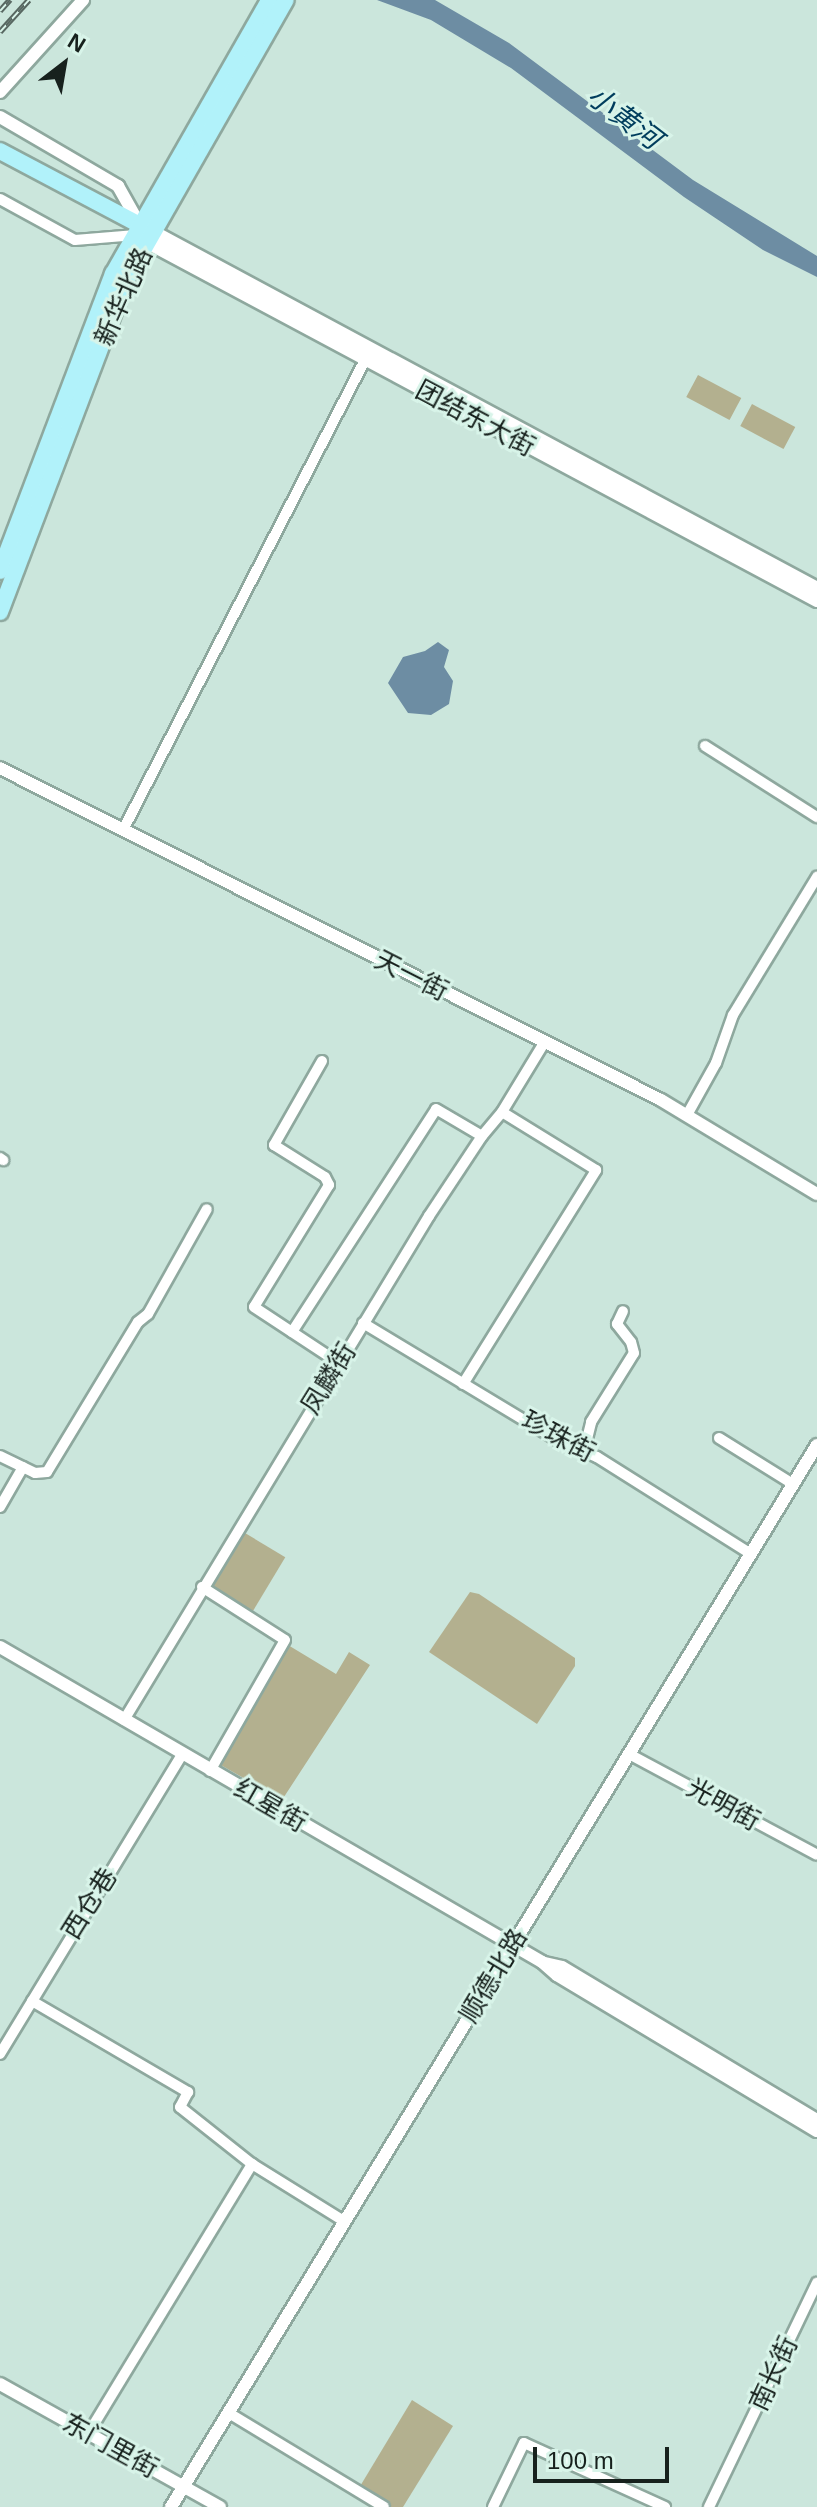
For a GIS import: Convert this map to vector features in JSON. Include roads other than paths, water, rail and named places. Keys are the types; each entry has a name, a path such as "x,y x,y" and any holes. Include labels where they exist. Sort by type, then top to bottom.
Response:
{"main road":[{"name":"新华北路","path":"0,612 145,234 269,0"},
{"name":"新华北路","path":"0,571 113,274 145,234 286,0"},
{"path":"0,151 145,234"},
{"path":"0,160 145,234"},
{"name":"团结东大街","path":"145,234 365,360 817,600"},
{"name":"团结东大街","path":"145,234 817,589"}],"street":[{"path":"0,92 83,0"},
{"path":"0,117 118,186 145,234 75,240 0,199"},
{"path":"123,830 365,360"},
{"path":"705,746 817,817"},
{"name":"天一街","path":"0,768 687,1115 817,1194"},
{"path":"687,1115 716,1063 733,1015 817,877"},
{"name":"凤麟街","path":"124,1720 363,1323 544,1043"},
{"path":"322,1061 274,1145 325,1177 329,1185 254,1303 256,1310 339,1363"},
{"path":"292,1332 436,1109 482,1136"},
{"path":"463,1384 596,1170 502,1112"},
{"path":"0,1456 39,1474 47,1472 138,1322 148,1314 207,1209"},
{"path":"584,1451 591,1422 634,1353 631,1342 617,1324 623,1311"},
{"name":"珍珠街","path":"363,1323 557,1440 584,1451 751,1554"},
{"path":"719,1438 793,1484"},
{"name":"顺德北路","path":"171,2507 817,1445"},
{"path":"0,1507 23,1467"},
{"path":"202,1587 285,1640 210,1771"},
{"name":"红星街","path":"0,1647 542,1962 557,1975 817,2131"},
{"name":"光明街","path":"629,1754 817,1855"},
{"name":"西仓巷","path":"0,2054 182,1755"},
{"name":"红星街","path":"542,1962 562,1967 817,2120"},
{"path":"32,2001 188,2092 180,2107 252,2164 344,2221"},
{"path":"88,2434 252,2164"},
{"name":"南长街","path":"709,2507 817,2283"},
{"name":"东门里街","path":"0,2384 220,2507"},
{"path":"229,2413 362,2502 384,2507"},
{"path":"493,2507 524,2443 665,2507"}],"water":[{"path":"377,0 435,0 509,43 693,180 817,256 817,277 763,250 684,197 511,68 431,20"},
{"path":"438,642 449,650 444,667 453,681 449,704 431,715 408,713 388,683 403,657 425,651"}],"railway":[{"path":"0,11 10,0"},
{"path":"0,32 29,0"}],"water label":[{"name":"小黄河","path":"624,118"}]}
